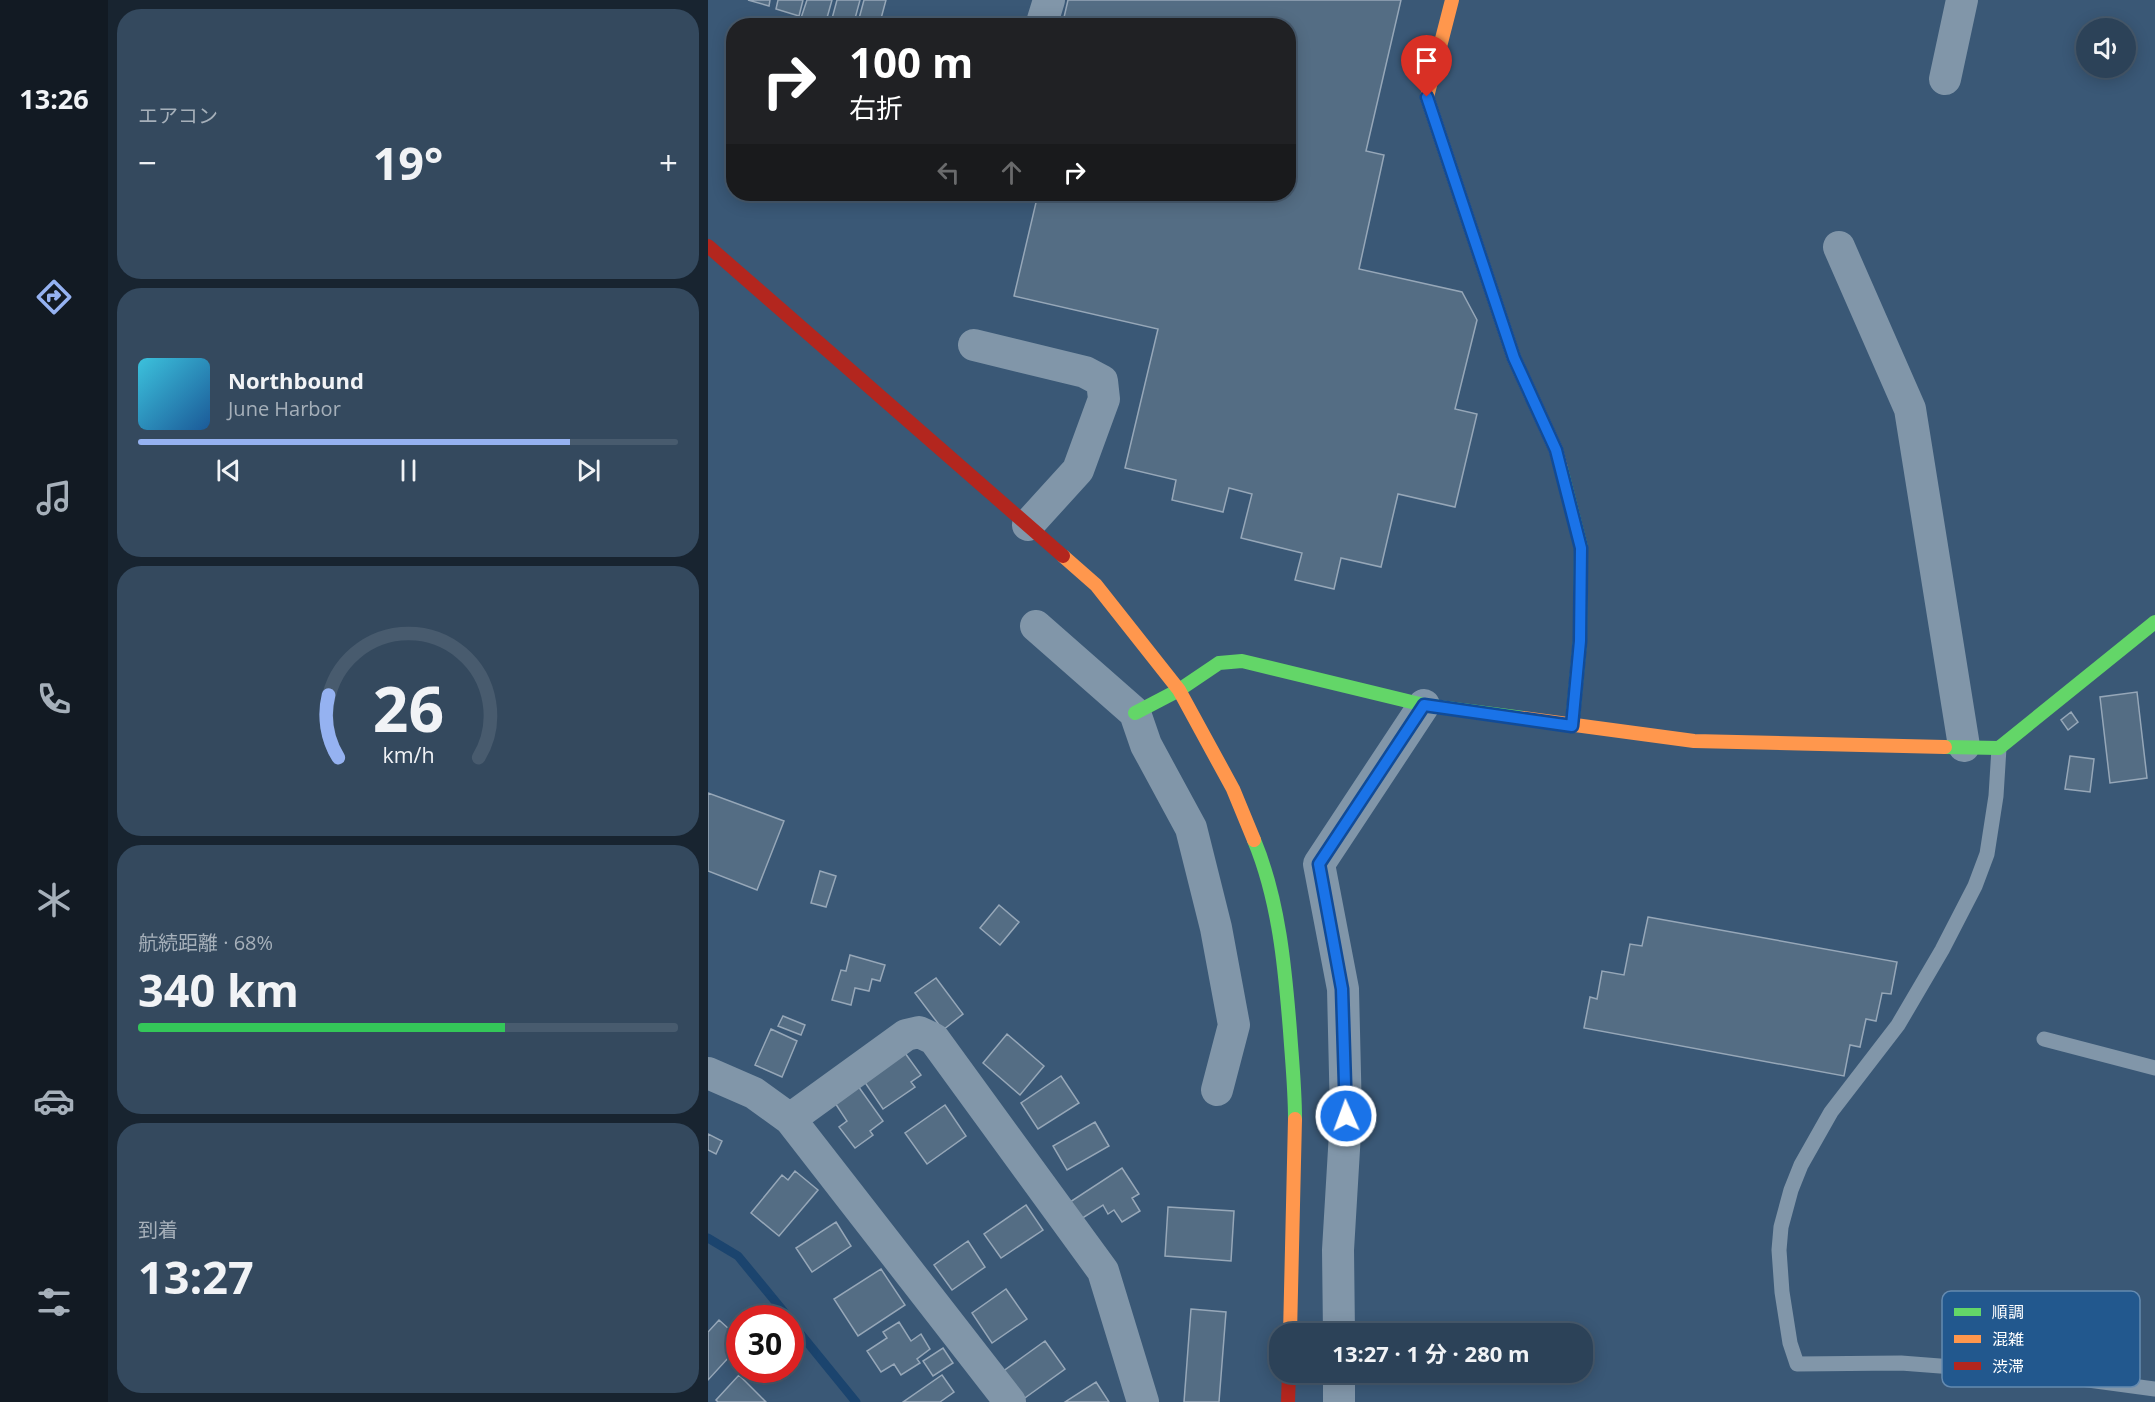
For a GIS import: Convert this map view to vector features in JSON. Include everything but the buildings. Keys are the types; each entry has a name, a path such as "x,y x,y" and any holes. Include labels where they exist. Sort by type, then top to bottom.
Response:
{"street":[{"path":"1043,18 1049,0"},
{"path":"1452,0 1427,97 1514,358 1556,450 1581,548 1580,641 1572,726"},
{"path":"1945,79 1962,0"},
{"path":"708,246 1096,585 1179,690 1233,789 1258,849 1275,909 1287,996 1295,1098 1290,1323"},
{"path":"1839,247 1910,409 1964,746"},
{"path":"974,345 1085,372 1102,381 1104,399 1078,470 1028,525"},
{"path":"1136,713 1179,690 1219,663 1242,661 1424,705 1694,741 1999,748 2155,622"},
{"path":"1036,626 1136,713 1146,745 1191,828 1216,928 1234,1025 1217,1090"},
{"path":"1339,1323 1338,1250 1346,1116 1342,989 1319,864 1424,705"},
{"path":"790,1119 906,1035 920,1032 934,1038 1103,1271 1143,1402"},
{"path":"708,1073 754,1093 790,1119 1010,1402"},
{"path":"1288,1402 1289,1383"},
{"path":"1339,1383 1339,1402"}],"lane":[{"path":"1942,1365 1901,1362 1797,1364 1790,1343 1782,1292 1779,1250 1781,1227 1791,1190 1801,1165 1832,1112 1898,1025 1942,950 1975,886 1987,854 1996,796 1999,748"},
{"path":"2044,1039 2155,1068"},
{"path":"2140,1387 2155,1389"}],"waterway":[{"path":"708,1238 738,1256 778,1305"},
{"path":"804,1338 856,1402"}],"traffic: fast":[{"path":"1561,468 1581,547 1580,641 1572,726"},
{"path":"1945,747 1999,748 2155,622"},
{"path":"1135,713 1179,690 1219,663 1242,661 1424,705 1523,718"},
{"path":"1254,840 1263,863 1280,934 1288,1007 1295,1119"}],"traffic: slow":[{"path":"1452,0 1427,97 1514,358 1556,450 1561,468"},
{"path":"1063,556 1096,585 1179,690 1233,789 1254,840"},
{"path":"1523,718 1694,741 1945,747"},
{"path":"1290,1323 1295,1119"}],"traffic: jam":[{"path":"708,246 1063,556"},
{"path":"1288,1402 1289,1383"}],"route":[{"path":"1346,1116 1342,989 1319,864 1424,705 1572,726 1580,641 1581,548 1556,450 1514,358 1427,97"}]}
